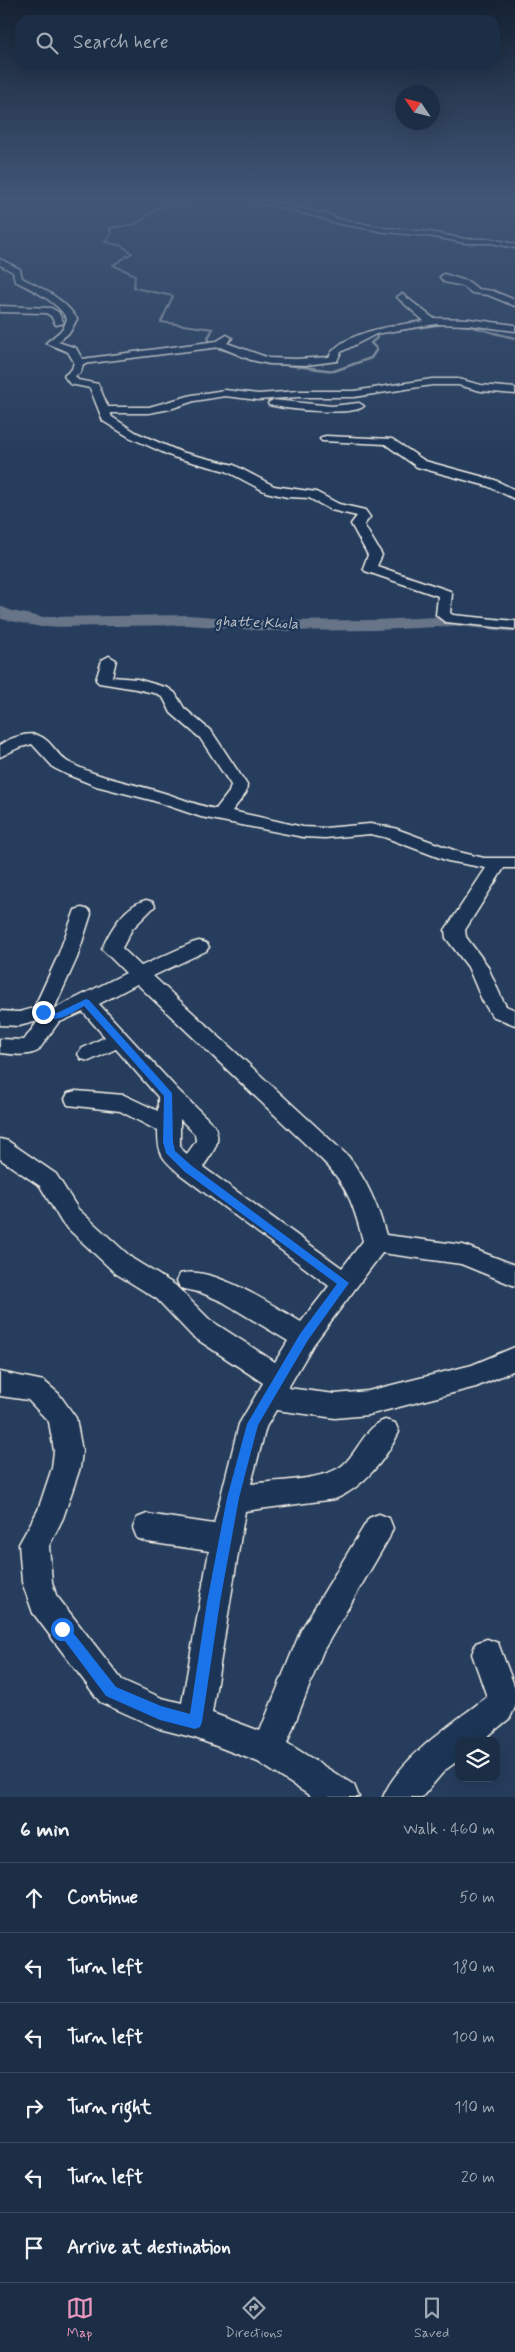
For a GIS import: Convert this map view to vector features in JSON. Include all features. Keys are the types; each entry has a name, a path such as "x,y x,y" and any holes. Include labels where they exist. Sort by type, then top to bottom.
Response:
{"street":[{"path":"30,285 44,292 50,299 70,313 72,319 67,330 51,343 72,350 79,362 77,370 69,376 74,382 94,386 107,419 133,435 177,455 230,468 270,489 287,493 312,495 335,507 361,513 364,517 357,524 375,555 370,568 445,594 443,615 450,619 515,625"},
{"path":"467,285 475,291 490,293 515,304"},
{"path":"402,297 413,305 420,315 431,321 469,322 515,328"},
{"path":"0,309 48,310 55,314 61,326 67,330"},
{"path":"79,362 223,341 260,359 317,362 333,359 338,350 373,332 433,322 431,321"},
{"path":"104,410 148,410 166,407 192,398 232,392 258,397 306,393 354,394 447,381 515,391"},
{"path":"220,395 304,407 332,409 359,406"},
{"path":"326,439 388,441 421,464 491,483 515,495"},
{"path":"109,660 104,680 138,684 164,691 170,696 178,710 206,735 239,785 237,793 220,815"},
{"path":"0,752 12,744 33,739 39,741 60,764 88,777 158,796 196,810 303,832 325,833 370,829 395,834 454,856 506,863"},
{"path":"506,863 454,930 456,938 478,965 492,1000 499,1010 515,1018"},
{"path":"146,906 133,915 115,941 112,949 314,1140 344,1165 356,1182 370,1218 376,1243"},
{"path":"0,1046 26,1048 31,1046 47,1015 46,1001 67,958 82,914"},
{"path":"0,1018 19,1019 47,1015 58,1016 199,946"},
{"path":"86,1002 169,1095 206,1131 207,1142 189,1169"},
{"path":"89,1054 119,1039"},
{"path":"169,1095 168,1126 171,1153 189,1169 344,1283"},
{"path":"76,1099 124,1102 168,1126"},
{"path":"0,1147 48,1180 70,1216 124,1266 166,1292 201,1328 274,1388 335,1406 368,1403 476,1376 515,1358"},
{"path":"376,1243 463,1255 515,1276"},
{"path":"195,1722 233,1498 253,1424 304,1337 376,1243"},
{"path":"189,1281 216,1287 304,1337"},
{"path":"0,1384 35,1389 50,1402 62,1418 68,1451 59,1493 49,1518 34,1544 37,1582 44,1602 62,1629 111,1691 160,1713 195,1722 268,1750 342,1797"},
{"path":"233,1498 335,1486 354,1473 386,1432"},
{"path":"147,1528 184,1532 225,1540"},
{"path":"268,1750 312,1642 379,1528"},
{"path":"400,1797 434,1759 499,1708 503,1698 487,1654"}],"waterway":[{"path":"134,285 134,288 173,296 161,322 213,329 210,334"},
{"path":"395,331 446,324 468,326 499,334"},
{"path":"211,333 208,337 211,345"},
{"path":"377,333 381,333 377,334 377,333"},
{"path":"494,333 515,338"},
{"path":"280,364 334,371 371,358 377,349 371,343 377,338 377,334"},
{"path":"213,347 232,352"},
{"name":"ghatte Khola","path":"0,611 7,615 41,622 188,620 269,626 376,625 457,621 515,627"}],"route":[{"path":"43,1012 51,1017 58,1016 86,1002 169,1095 168,1142 171,1153 189,1169 344,1283 304,1337 253,1424 233,1498 195,1722 160,1713 111,1691 62,1629"}]}
